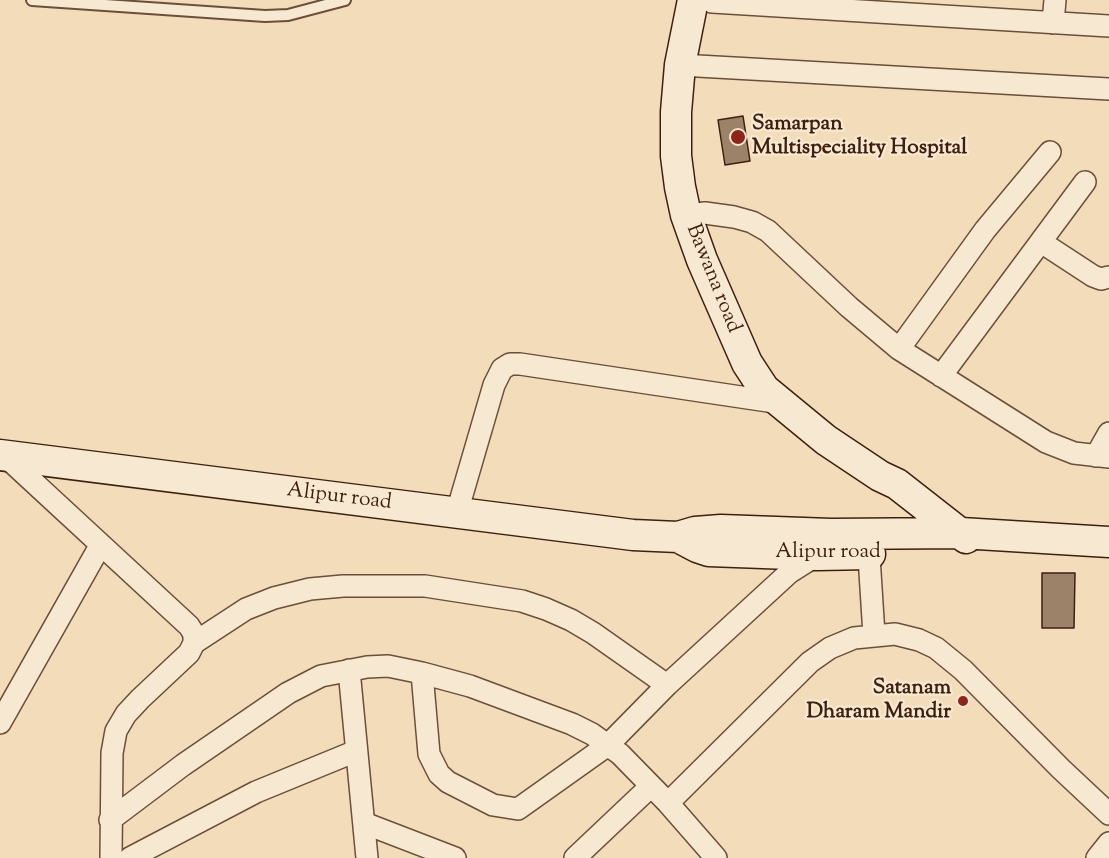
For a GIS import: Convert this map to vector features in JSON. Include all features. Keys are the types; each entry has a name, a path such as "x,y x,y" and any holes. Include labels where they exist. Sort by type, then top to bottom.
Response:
{"street":[{"path":"706,0 1109,26"},
{"name":"Bawana road","path":"706,0 689,65 695,112 696,214 702,260 747,363 764,388 826,440 880,476 897,484 971,542"},
{"path":"1053,23 1055,0"},
{"path":"689,65 1109,89"},
{"path":"899,349 985,230 1050,152"},
{"path":"941,376 1085,182"},
{"path":"696,214 734,217 752,222 768,231 849,307 899,349 1046,442 1074,453 1102,456 1109,433"},
{"name":"Bawana road","path":"696,214 720,253 763,354 778,376 877,456 897,484"},
{"path":"1041,242 1093,276 1101,279 1109,277"},
{"path":"456,512 494,385 502,369 510,364 781,403"},
{"path":"2,455 189,626 194,634 194,643 189,653 126,714 116,731 112,753 111,858"},
{"name":"Alipur road","path":"2,455 633,534 678,537 695,532 721,530 868,544 971,542"},
{"name":"Alipur road","path":"678,537 709,551 817,555 868,544"},
{"path":"971,542 1109,542"},
{"path":"971,542 1109,562"},
{"path":"868,544 874,635"},
{"path":"0,723 100,546"},
{"path":"422,673 429,754 433,766 448,782 494,805 518,809 608,746 667,686 790,572 817,555"},
{"path":"194,643 246,609 274,598 310,589 343,586 425,586 522,602 554,613 594,633 667,686"},
{"path":"668,803 810,662 854,638 895,634 919,640 936,648 963,670 1109,814"},
{"path":"110,820 183,765 288,693 321,676 349,670 388,666 470,686 572,724 620,754 668,803 716,858"},
{"path":"349,670 368,858"},
{"path":"130,858 256,792 357,751"},
{"path":"575,858 650,787"},
{"path":"364,823 454,858"},
{"path":"1096,858 1109,843"}],"lane":[{"path":"32,0 265,16 288,15 345,0"}],"building":[{"path":"743,116 750,161 725,165 718,120"},
{"path":"1042,573 1075,573 1074,628 1042,628"}],"place":[{"name":"Samarpan Multispeciality Hospital","path":"738,137"},
{"name":"Satanam Dharam Mandir","path":"963,701"}]}
